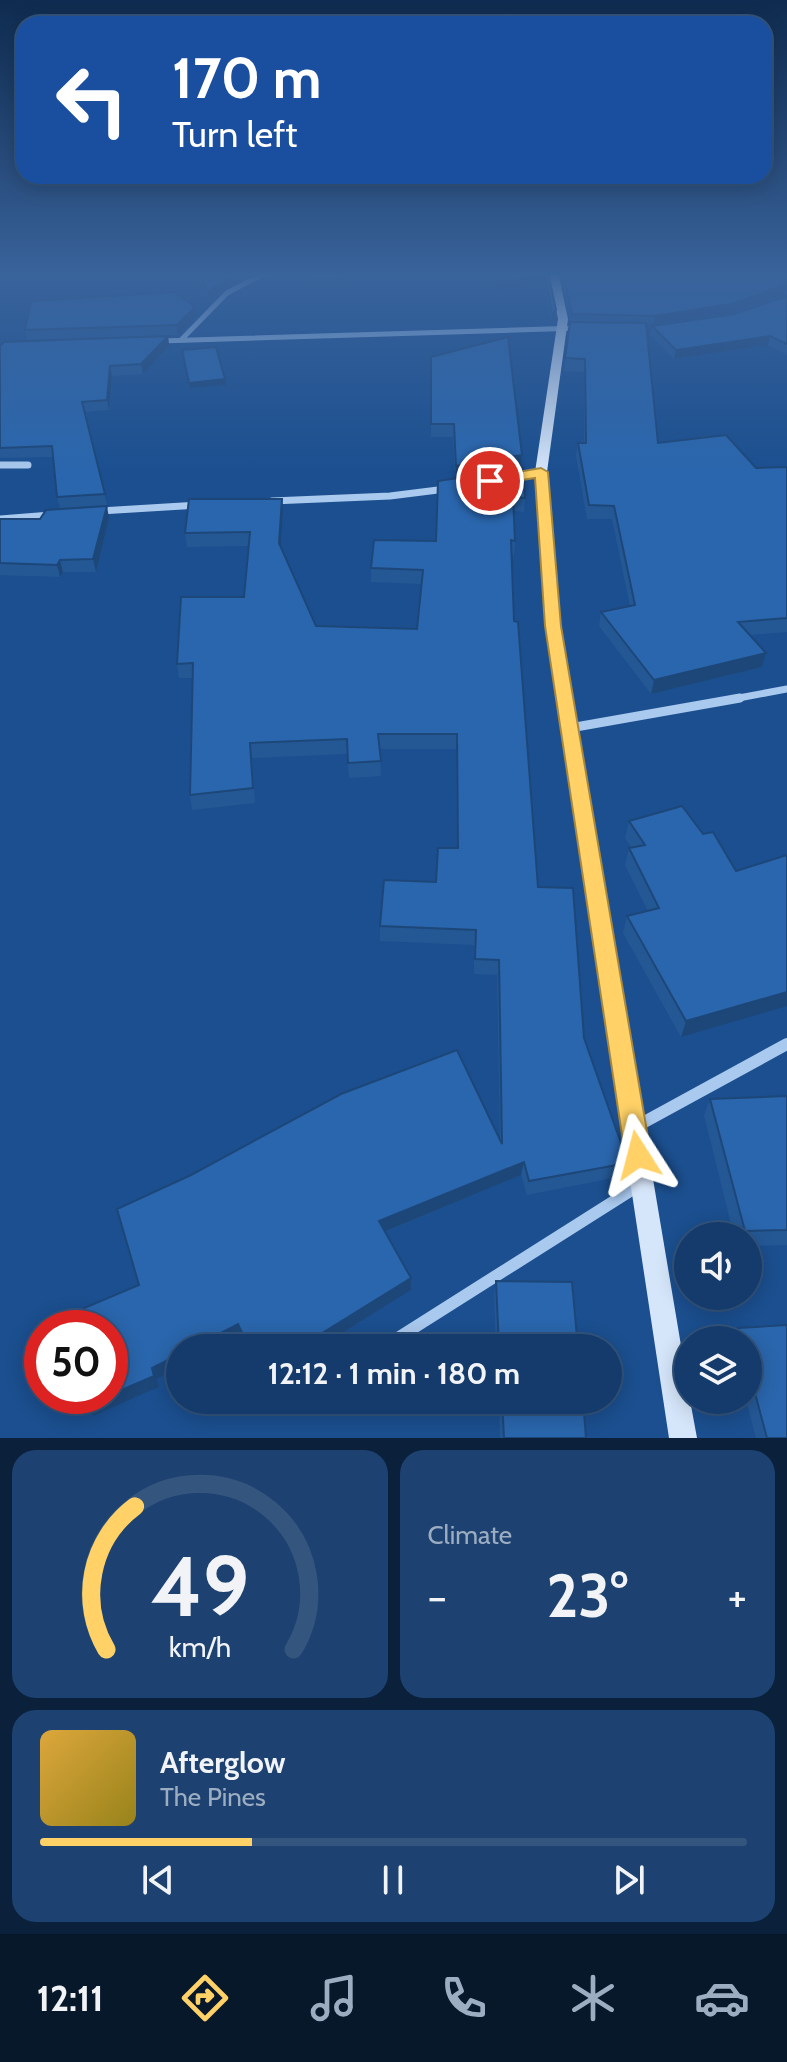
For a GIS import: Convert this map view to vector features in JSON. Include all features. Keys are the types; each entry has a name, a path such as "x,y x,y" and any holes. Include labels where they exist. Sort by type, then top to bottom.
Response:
{"main road":[{"path":"560,339 541,472 553,626 683,1438"}],"street":[{"path":"151,341 209,339"},
{"path":"0,465 28,465"},
{"path":"500,479 541,472"},
{"path":"263,501 376,497 456,488"},
{"path":"97,512 203,505"},
{"path":"0,519 67,513"},
{"path":"570,728 787,689"},
{"path":"634,1127 787,1044"},
{"path":"404,1334 643,1183"}],"building":[{"path":"165,339 141,364 110,366 107,400 82,402 105,494 57,497 52,446 0,448 0,346 4,342"},
{"path":"508,339 522,455 456,466 454,424 431,424 431,357"},
{"path":"568,339 648,339 658,443 726,435 756,468 787,467 787,618 738,622 766,653 654,680 601,612 635,605 614,506 589,505 578,443 586,443 585,359 565,358"},
{"path":"665,339 749,339 676,350"},
{"path":"216,347 225,379 189,383 182,350"},
{"path":"523,468 525,498 513,497 515,541 511,540 514,621 518,622 538,887 573,888 584,1038 628,1163 529,1181 524,1162 379,1221 411,1278 321,1334 243,1334 238,1324 219,1334 166,1334 166,1361 152,1368 154,1376 128,1387 128,1310 80,1310 139,1285 117,1209 191,1175 341,1094 457,1050 502,1144 499,960 475,959 476,930 380,926 384,880 436,882 438,848 458,848 457,734 378,734 381,761 348,763 347,739 250,743 253,788 190,795 193,663 177,664 181,597 244,597 250,532 185,533 189,499 282,499 279,543 316,626 417,629 423,570 371,568 374,540 436,541 438,481"},
{"path":"107,506 93,559 60,560 57,565 0,563 0,519 40,519 46,510"},
{"path":"682,806 703,834 713,832 736,871 787,855 787,992 686,1021 627,916 659,908 629,848 645,845 629,821"},
{"path":"787,1096 787,1230 762,1231 762,1222 743,1222 710,1099"},
{"path":"496,1281 572,1282 577,1334 498,1334"},
{"path":"787,1325 787,1438 767,1438 761,1414 762,1327"},
{"path":"503,1414 584,1414 586,1438 504,1438"}],"route":[{"path":"490,481 541,472 553,626 638,1155"}]}
